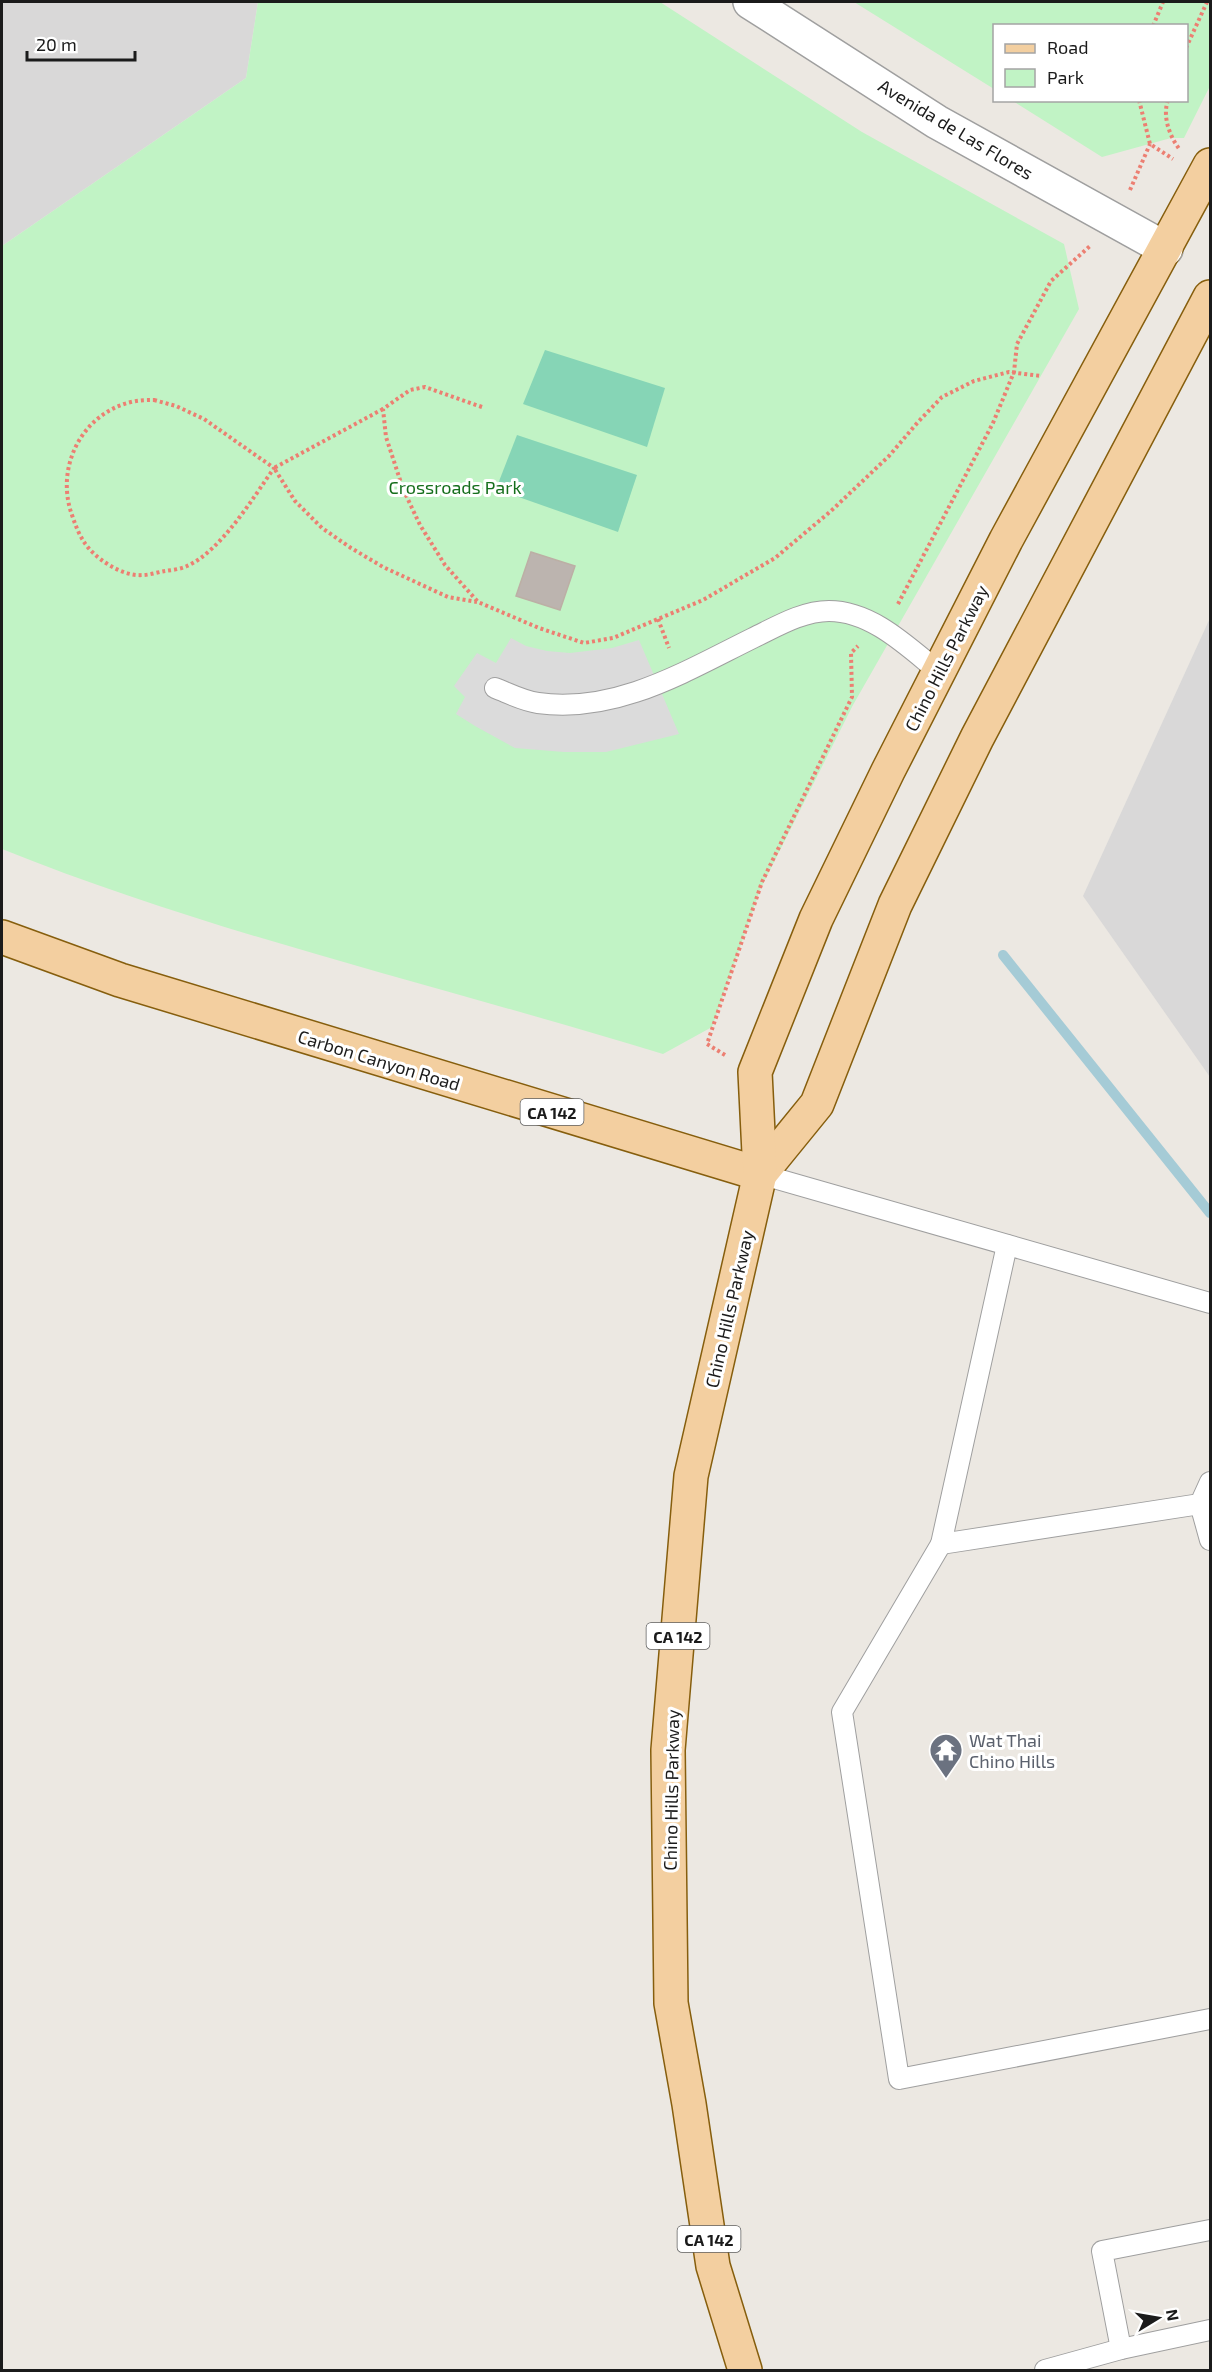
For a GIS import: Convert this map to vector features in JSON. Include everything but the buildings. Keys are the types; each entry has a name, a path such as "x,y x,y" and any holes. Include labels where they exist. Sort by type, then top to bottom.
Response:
{"main road":[{"name":"Chino Hills Parkway","path":"745,2370 713,2266 689,2104 671,2003 668,1749 691,1476 760,1174 754,1072 816,919 939,672 1006,540 1207,172"},
{"name":"Chino Hills Parkway","path":"760,1174 818,1104 895,904 977,738 1210,297"},
{"name":"Carbon Canyon Road","path":"2,937 120,981 760,1174"}],"street":[{"name":"Avenida de Las Flores","path":"750,2 937,122 1166,249"}],"lane":[{"path":"495,688 537,703 579,703 611,699 641,691 666,680 798,616 830,611 867,619 893,635 939,672"},
{"path":"760,1174 1210,1304"},
{"path":"1007,1245 941,1544 842,1712 899,2079 1210,2019"},
{"path":"1210,1482 1200,1504 1210,1540"},
{"path":"941,1544 1200,1504"},
{"path":"1121,2349 1102,2251 1210,2230"},
{"path":"1045,2370 1121,2349 1210,2330"}],"path":[{"path":"1154,24 1163,2"},
{"path":"1188,44 1207,2"},
{"path":"1117,222 1150,144 1140,102"},
{"path":"1167,102 1165,109 1171,138 1207,172"},
{"path":"1150,144 1207,172"},
{"path":"482,406 425,387 410,390 383,409 274,468 236,522 207,553 187,566 143,575 119,571 93,554 79,536 69,508 65,481 70,455 86,428 113,408 132,401 154,400 176,406 204,419 274,468 295,501 322,528 383,567 448,597 478,602 539,628 584,643 613,639 703,600 775,558 831,511 889,456 942,398 974,381 1009,372 1041,376"},
{"path":"383,409 386,437 400,479 420,525 445,565 478,602"}],"shaded area":[{"path":"2,2 258,2 246,78 2,246"},
{"path":"1210,618 1210,1077 1083,896"},
{"path":"511,638 526,646 570,653 612,648 639,640 679,734 606,752 564,752 515,748 475,726 456,714 465,697 454,686 477,653 496,663"}],"green space":[{"name":"Crossroads Park","path":"258,2 660,2 862,132 1064,244 1079,309 853,705 760,890 712,1027 663,1054 247,934 83,880 2,849 2,246 246,78"},
{"path":"854,2 1210,2 1210,86 1184,138 1171,138 1102,157 1015,102 1188,102 1188,24 993,24 993,88"},
{"path":"545,350 665,388 647,447 523,404"},
{"path":"517,435 637,475 618,532 496,489"}],"waterway":[{"path":"1003,955 1210,1213"}],"place":[{"name":"Wat Thai Chino Hills","path":"946,1779"}]}
